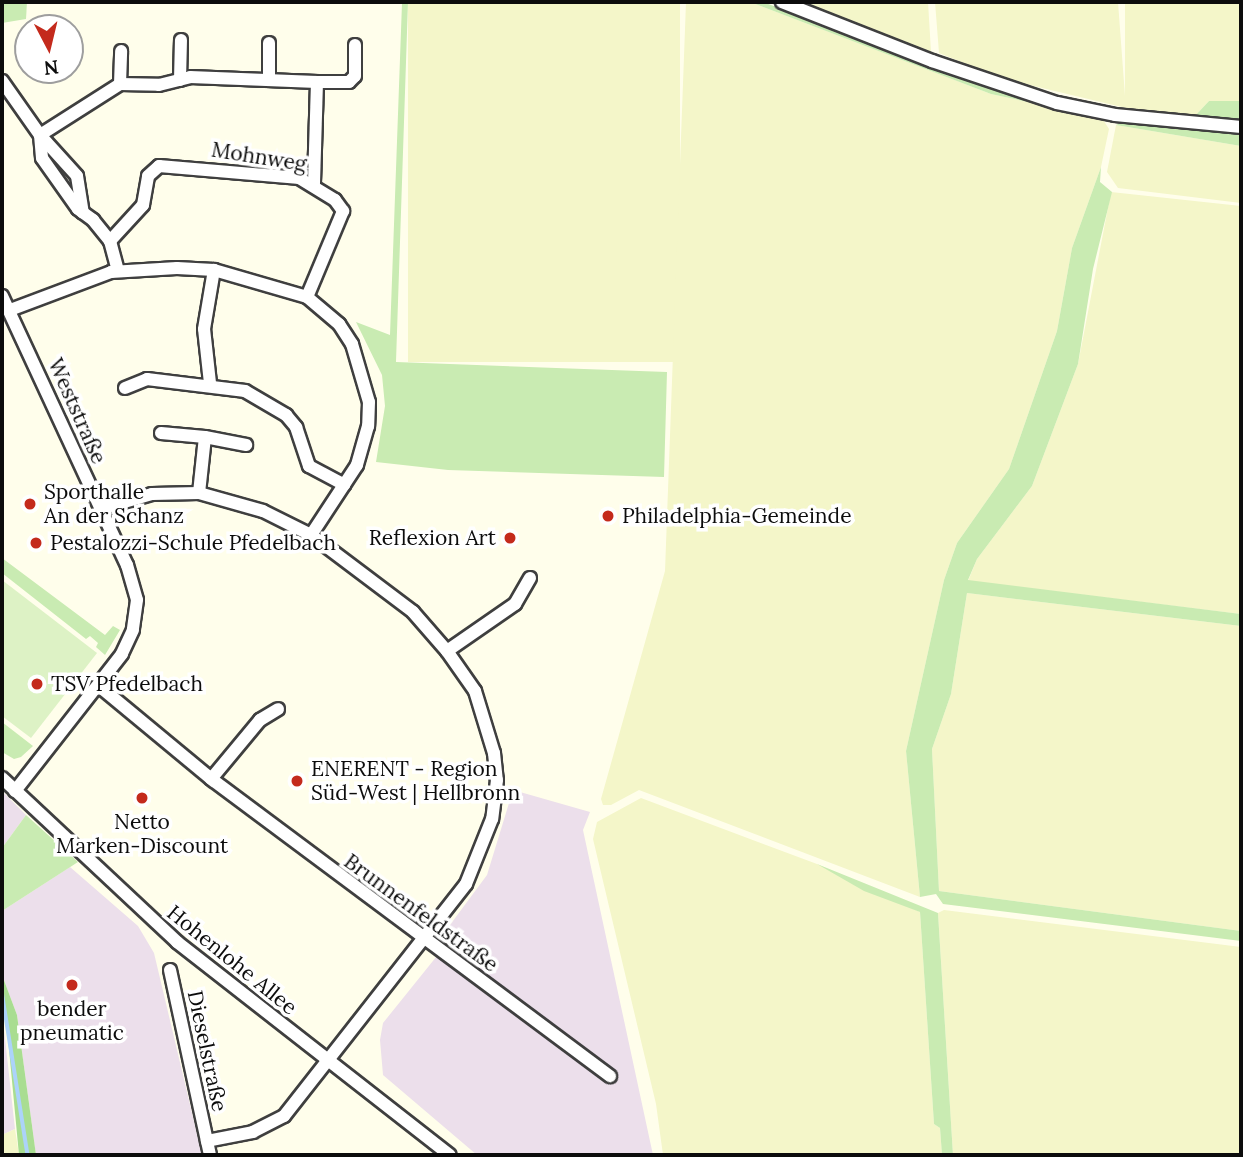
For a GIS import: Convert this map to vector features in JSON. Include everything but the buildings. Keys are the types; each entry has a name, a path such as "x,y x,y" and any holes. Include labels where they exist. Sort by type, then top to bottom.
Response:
{"street":[{"path":"782,2 932,61 1057,103 1115,115 1241,127"},
{"path":"180,80 181,40"},
{"path":"269,43 269,80"},
{"path":"40,135 120,84 159,85 180,80 349,82 355,76 355,45"},
{"path":"120,84 121,51"},
{"path":"2,81 40,135 42,158 83,213 110,241 118,271"},
{"path":"314,186 317,82"},
{"name":"Mohnweg","path":"110,241 143,205 148,176 159,166 299,178 314,186 343,211 307,297"},
{"path":"210,383 204,329 214,270"},
{"path":"10,310 118,271 214,270 307,297 339,324 365,378 368,426 357,465 311,535"},
{"name":"Weststraße","path":"2,296 127,565 137,600 128,642 99,686 15,791"},
{"path":"125,388 147,379 210,383 245,391 286,415 296,427 309,466 344,485"},
{"path":"161,433 246,446"},
{"path":"199,493 205,438"},
{"name":"Dieselstraße","path":"100,509 152,494 199,493 263,511 311,535 412,612 447,651 475,691 488,722 497,780 485,845 466,884 329,1063 284,1116 270,1126 207,1141"},
{"path":"447,651 515,604 530,578"},
{"name":"Brunnenfeldstraße","path":"99,686 211,779 610,1076"},
{"path":"211,779 260,720 278,709"},
{"name":"Hohenlohe Allee","path":"2,778 177,942 450,1155"},
{"name":"Dieselstraße","path":"170,970 210,1155"}],"shaded area":[{"path":"513,790 590,812 583,830 653,1155 477,1155 383,1075 380,1040 383,1023 449,941 444,933 487,875"},
{"path":"2,791 26,815 2,848"},
{"path":"70,867 138,926 154,953 202,1155 36,1155 17,1015 2,975 2,911"},
{"path":"2,1011 15,1129 2,1135"}],"green space":[{"path":"2,2 27,2 26,14 14,14 14,21 2,23"},
{"path":"394,2 408,2 396,362 667,372 664,477 448,470 376,462 385,406 382,375 356,322 390,335 402,3"},
{"path":"408,2 680,2 680,362 408,362"},
{"path":"686,2 750,2 991,94 1102,118 1109,129 1101,167 1072,248 1057,331 1009,469 957,543 944,580 906,751 920,897 639,790 611,805 603,805 601,799 665,571"},
{"path":"750,2 763,2 998,91 1056,108 991,94"},
{"path":"799,2 928,2 931,52"},
{"path":"935,2 1118,2 1125,96 1125,2 1241,2 1241,101 1209,101 1194,117 1126,108 1004,79 939,53"},
{"path":"1209,101 1241,101 1241,120 1194,117"},
{"path":"1125,121 1241,132 1241,146 1116,125"},
{"path":"1116,125 1241,146 1241,203 1118,188 1107,172"},
{"path":"1101,167 1100,182 1112,192 1093,269 1078,364 1032,486 977,559 968,580 1241,614 1241,626 967,593 951,694 932,749 939,891 1241,931 1241,941 943,904 936,894 920,897 906,751 944,580 957,543 1009,469 1057,331 1072,248"},
{"path":"1111,192 1241,206 1241,614 968,581 977,559 1032,486 1078,364"},
{"path":"2,558 105,635 113,626 120,630 105,655 96,647 98,643 90,636 86,639 2,573"},
{"name":"TSV Pfedelbach","path":"2,580 97,653 31,738 2,716"},
{"path":"967,593 1241,626 1241,931 939,891 932,749 951,694"},
{"path":"2,722 33,746 21,757 14,759 2,752"},
{"path":"641,798 817,864 920,912 934,1124 940,1128 942,1155 663,1155 656,1104 593,839 597,822"},
{"path":"26,815 78,862 2,911 2,848"},
{"path":"817,864 938,913 953,1155 942,1155 940,1128 934,1124 920,912 864,891"},
{"path":"944,910 1241,947 1241,1155 953,1155 938,913"},
{"path":"2,975 17,1015 36,1155 19,1155"},
{"path":"15,1129 19,1155 2,1155 2,1135"}],"waterway":[{"path":"2,991 28,1155"}],"place":[{"name":"Sporthalle An der Schanz","path":"30,504"},
{"name":"Philadelphia-Gemeinde","path":"608,516"},
{"name":"Reflexion Art","path":"510,538"},
{"name":"Pestalozzi-Schule Pfedelbach","path":"36,543"},
{"name":"TSV Pfedelbach","path":"37,684"},
{"name":"ENERENT - Region Süd-West | Hellbronn","path":"297,781"},
{"name":"Netto Marken-Discount","path":"142,798"},
{"name":"bender pneumatic","path":"72,985"}]}
